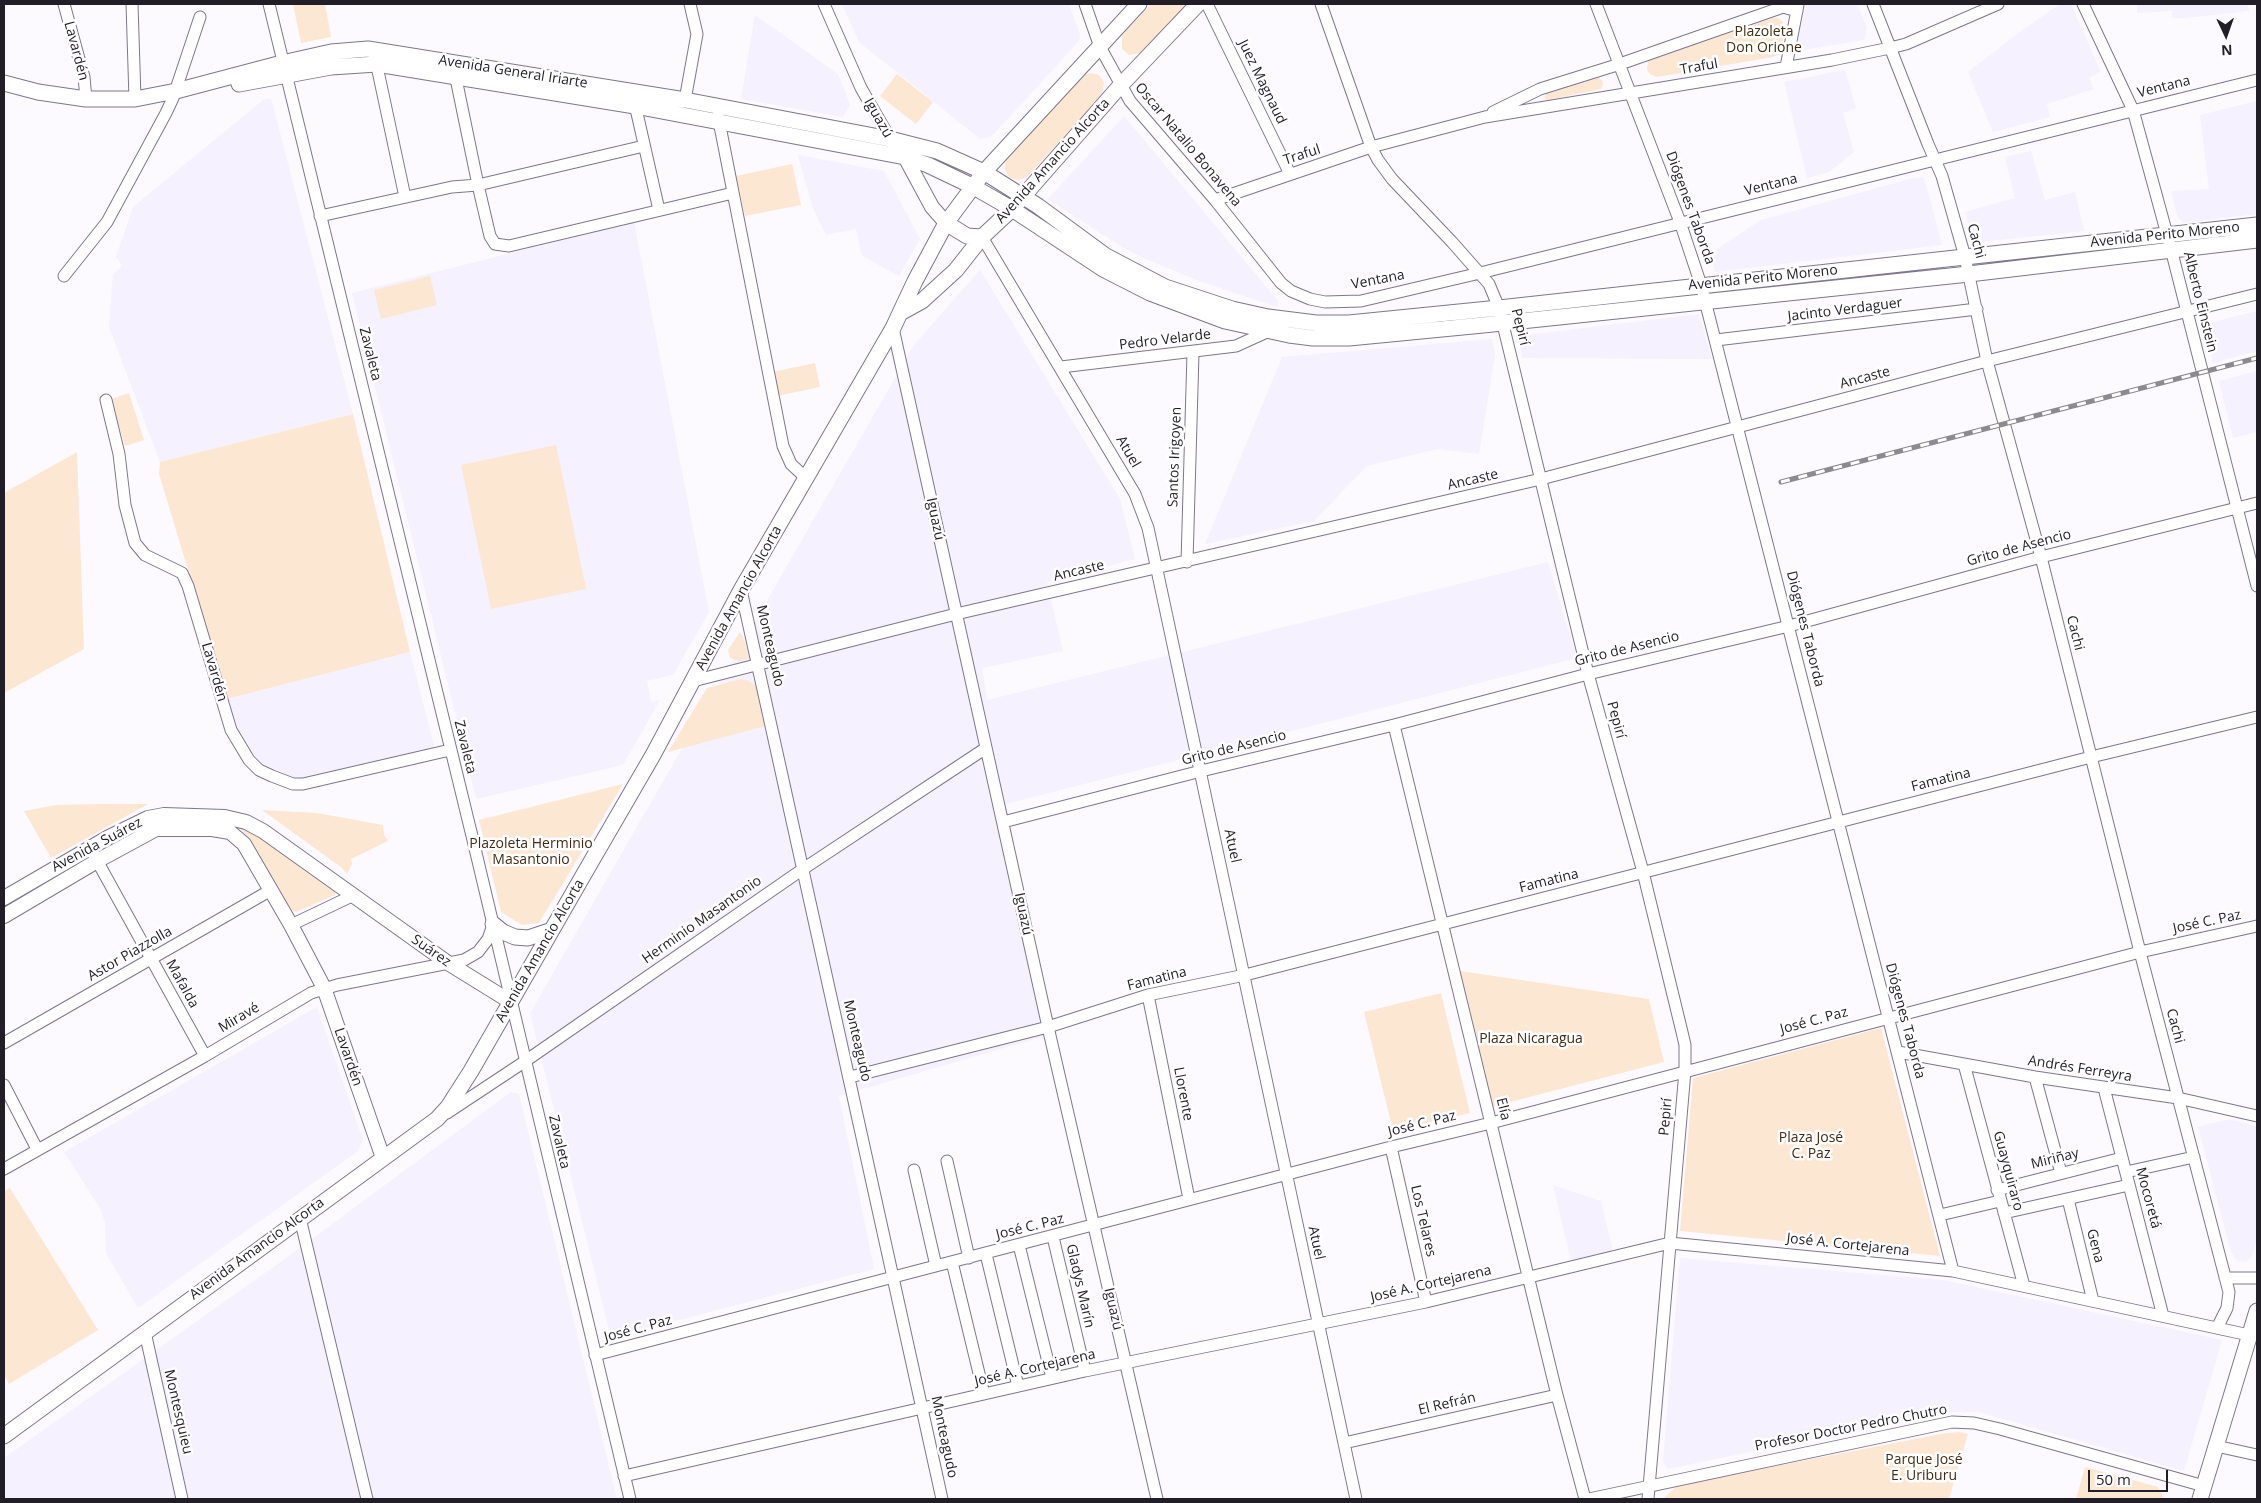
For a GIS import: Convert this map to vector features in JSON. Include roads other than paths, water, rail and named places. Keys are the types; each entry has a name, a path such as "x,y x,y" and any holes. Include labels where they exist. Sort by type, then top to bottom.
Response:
{"main road":[{"name":"Avenida Amancio Alcorta","path":"4,1436 437,1119 458,1095 693,681 741,590 902,312 914,282 946,223 984,172 1138,4"},
{"name":"Avenida Amancio Alcorta","path":"902,312 922,301 949,276 982,237 1012,209 1120,86 1198,4"},
{"name":"Avenida General Iriarte","path":"38,92 56,101 81,108 134,106 284,68 345,50 375,57 634,98 686,100 890,139 937,152 984,172 1023,196 1106,256 1158,283 1269,324"},
{"name":"Avenida General Iriarte","path":"4,83 38,92 86,99 135,99 174,95"},
{"name":"Avenida General Iriarte","path":"634,98 719,122 905,157 928,165 972,186 1012,209 1103,269 1150,293 1226,321 1269,324"},
{"path":"946,223 967,236 982,237"},
{"name":"Avenida Perito Moreno","path":"1269,324 1501,315 1705,300 1969,274 2169,242 2257,225"},
{"name":"Avenida Perito Moreno","path":"1501,315 1701,285 1965,257 2169,242 2257,240"},
{"path":"493,924 503,932 515,937 528,938 552,930"},
{"path":"2202,1493 2257,1311"}],"street":[{"name":"Lavardén","path":"64,4 84,77 86,99"},
{"path":"132,4 134,18 135,99"},
{"name":"Zavaleta","path":"268,4 493,924 524,1062 630,1499"},
{"path":"686,100 698,34 690,4"},
{"name":"Iguazú","path":"824,4 861,88 890,139 905,157 932,207 946,223"},
{"name":"Oscar Natalio Bonavena","path":"1085,4 1100,47 1130,101 1215,200 1281,283 1291,291"},
{"name":"Juez Magnaud","path":"1207,4 1290,174"},
{"name":"Pepirí","path":"1321,4 1371,148 1392,179 1489,284 1501,315 1588,674 1643,872 1682,1032 1685,1051 1685,1071 1648,1499"},
{"name":"Diógenes Taborda","path":"1596,4 1632,93 1680,222 1701,285 1954,1271"},
{"name":"Cachi","path":"1873,4 1942,176 1965,257 1987,361 2041,557 2140,952 2225,1278 2229,1301 2217,1328"},
{"name":"Traful","path":"1215,200 1371,148 1485,116 1786,67 1906,44 1998,4"},
{"name":"Alberto Einstein","path":"2083,4 2132,110 2169,242 2257,586"},
{"name":"Traful","path":"1485,116 1540,89 1620,64 1783,7 1797,7"},
{"path":"1786,67 1797,7"},
{"path":"64,276 107,222 174,95 200,17"},
{"path":"375,57 405,197"},
{"path":"454,70 478,185 492,240 496,244 502,246 733,193"},
{"name":"Ventana","path":"1291,291 1310,299 1325,302 1361,301 2257,80"},
{"path":"634,98 658,210"},
{"path":"716,106 783,446 790,464 807,479"},
{"path":"320,216 452,186 478,185 644,146"},
{"name":"Atuel","path":"982,237 1135,494 1148,528 1356,1499"},
{"name":"Ancaste","path":"693,681 956,614 1541,479 1987,361 2257,294"},
{"name":"Jacinto Verdaguer","path":"1716,340 1977,310"},
{"name":"Pedro Velarde","path":"1061,368 1193,353 1236,346 1269,324"},
{"name":"Iguazú","path":"893,328 1048,1027 1157,1499"},
{"name":"Santos Irigoyen","path":"1187,562 1193,353"},
{"name":"Lavardén","path":"106,400 119,454 125,505 135,543 144,555 182,573 188,586 231,730 249,760 259,770 272,776 293,784 304,784 450,750"},
{"name":"Grito de Asencio","path":"1003,822 1201,771 1394,725 1588,674 1789,626 2041,557 2257,503"},
{"name":"Monteagudo","path":"741,590 942,1499"},
{"name":"Famatina","path":"850,1077 1048,1027 1148,995 1244,975 2091,757 2257,717"},
{"name":"Elía","path":"1394,725 1530,1277 1557,1395 1587,1499"},
{"name":"Herminio Masantonio","path":"437,1119 524,1062 803,869 986,748"},
{"name":"Avenida Suárez","path":"4,898 133,824 148,818 164,815 225,818 246,822 263,831 354,896"},
{"name":"Avenida Suárez","path":"4,916 97,861 156,829 212,829 230,832"},
{"name":"Lavardén","path":"230,832 244,844 291,925 324,988 383,1158"},
{"name":"Mafalda","path":"90,848 205,1056"},
{"name":"Astor Piazzolla","path":"4,1043 271,890"},
{"path":"291,925 354,896"},
{"name":"Suárez","path":"354,896 448,963 511,1002"},
{"name":"Miravé","path":"4,1169 205,1056 311,993 324,988 464,960 478,952 488,939 493,924"},
{"name":"José C. Paz","path":"595,1356 893,1277 1053,1237 1189,1199 1390,1147 1492,1123 2140,952 2257,926"},
{"name":"Llorente","path":"1148,995 1189,1199"},
{"name":"Andrés Ferreyra","path":"1898,1052 2035,1077 2178,1098 2257,1116"},
{"name":"Guayquiraro","path":"1964,1064 2024,1286"},
{"path":"2035,1077 2061,1173"},
{"path":"4,1084 37,1149"},
{"name":"Mocoretá","path":"2104,1088 2163,1316"},
{"name":"Los Telares","path":"1390,1147 1426,1302"},
{"name":"Miriñay","path":"1940,1215 2061,1173 2122,1158"},
{"path":"2126,1172 2194,1158"},
{"path":"948,1161 969,1258"},
{"path":"914,1170 936,1266"},
{"path":"2004,1213 2129,1185"},
{"name":"Gena","path":"2068,1199 2093,1300"},
{"path":"300,1218 367,1499"},
{"name":"Gladys Marín","path":"1053,1237 1085,1371"},
{"name":"José A. Cortejarena","path":"624,1476 1052,1378 1426,1302 1670,1243 1954,1271 2249,1335"},
{"path":"1019,1245 1052,1378"},
{"path":"986,1254 1018,1386"},
{"path":"952,1262 984,1394"},
{"path":"2225,1278 2257,1278"},
{"name":"Montesquieu","path":"145,1332 182,1499"},
{"name":"El Refrán","path":"1344,1443 1557,1395"},
{"name":"Profesor Doctor Pedro Chutro","path":"1587,1499 1952,1422 1974,1423 2000,1429 2202,1493"},
{"path":"2216,1446 2257,1455"}],"railway":[{"path":"1781,482 2257,358"}],"park label":[{"name":"Plazoleta Don Orione","path":"1764,40"},
{"name":"Plazoleta Herminio Masantonio","path":"531,852"},
{"name":"Plaza Nicaragua","path":"1531,1039"},
{"name":"Plaza José C. Paz","path":"1811,1146"},
{"name":"Parque José E. Uriburu","path":"1924,1468"}]}
